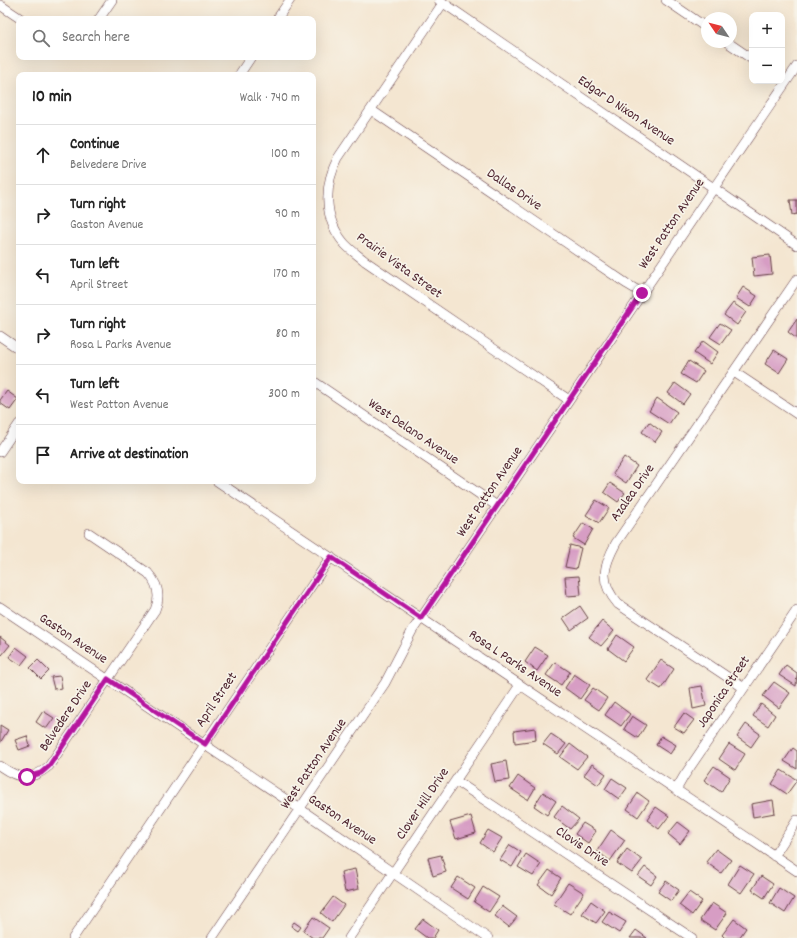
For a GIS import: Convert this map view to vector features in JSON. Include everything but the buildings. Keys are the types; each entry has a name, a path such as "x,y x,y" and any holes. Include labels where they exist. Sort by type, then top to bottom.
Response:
{"street":[{"path":"101,16 112,0"},
{"path":"279,16 290,0"},
{"path":"666,0 701,24"},
{"name":"Prairie Vista Street","path":"441,1 371,110 338,158 329,181 327,198 330,217 336,232 343,243 366,261 569,400"},
{"name":"Edgar D Nixon Avenue","path":"441,1 797,245"},
{"path":"0,4 17,16"},
{"path":"736,48 749,57"},
{"path":"241,72 249,60"},
{"name":"West Patton Avenue","path":"785,79 797,66"},
{"name":"West Patton Avenue","path":"212,938 385,683 412,631 714,188 781,84"},
{"name":"Dallas Drive","path":"371,110 642,293"},
{"name":"Azalea Drive","path":"744,688 618,604 606,587 604,576 610,554 616,543 797,279"},
{"path":"0,336 16,347"},
{"path":"734,372 797,414"},
{"name":"West Delano Avenue","path":"316,383 497,506"},
{"path":"0,452 16,428"},
{"name":"Rosa L Parks Avenue","path":"222,484 797,872"},
{"name":"Belvedere Drive","path":"0,766 11,774 19,777 41,773 49,766 155,610 159,595 153,578 148,573 88,533"},
{"name":"April Street","path":"73,938 331,557"},
{"name":"Gaston Avenue","path":"0,607 300,808 488,938"},
{"name":"Japonica Street","path":"676,790 797,610"},
{"name":"Clover Hill Drive","path":"349,938 520,685"},
{"name":"Clovis Drive","path":"456,780 692,938"},
{"path":"774,856 797,820"}],"route":[{"path":"27,777 35,776 49,766 108,679 205,744 331,557 421,618 642,293"}]}
